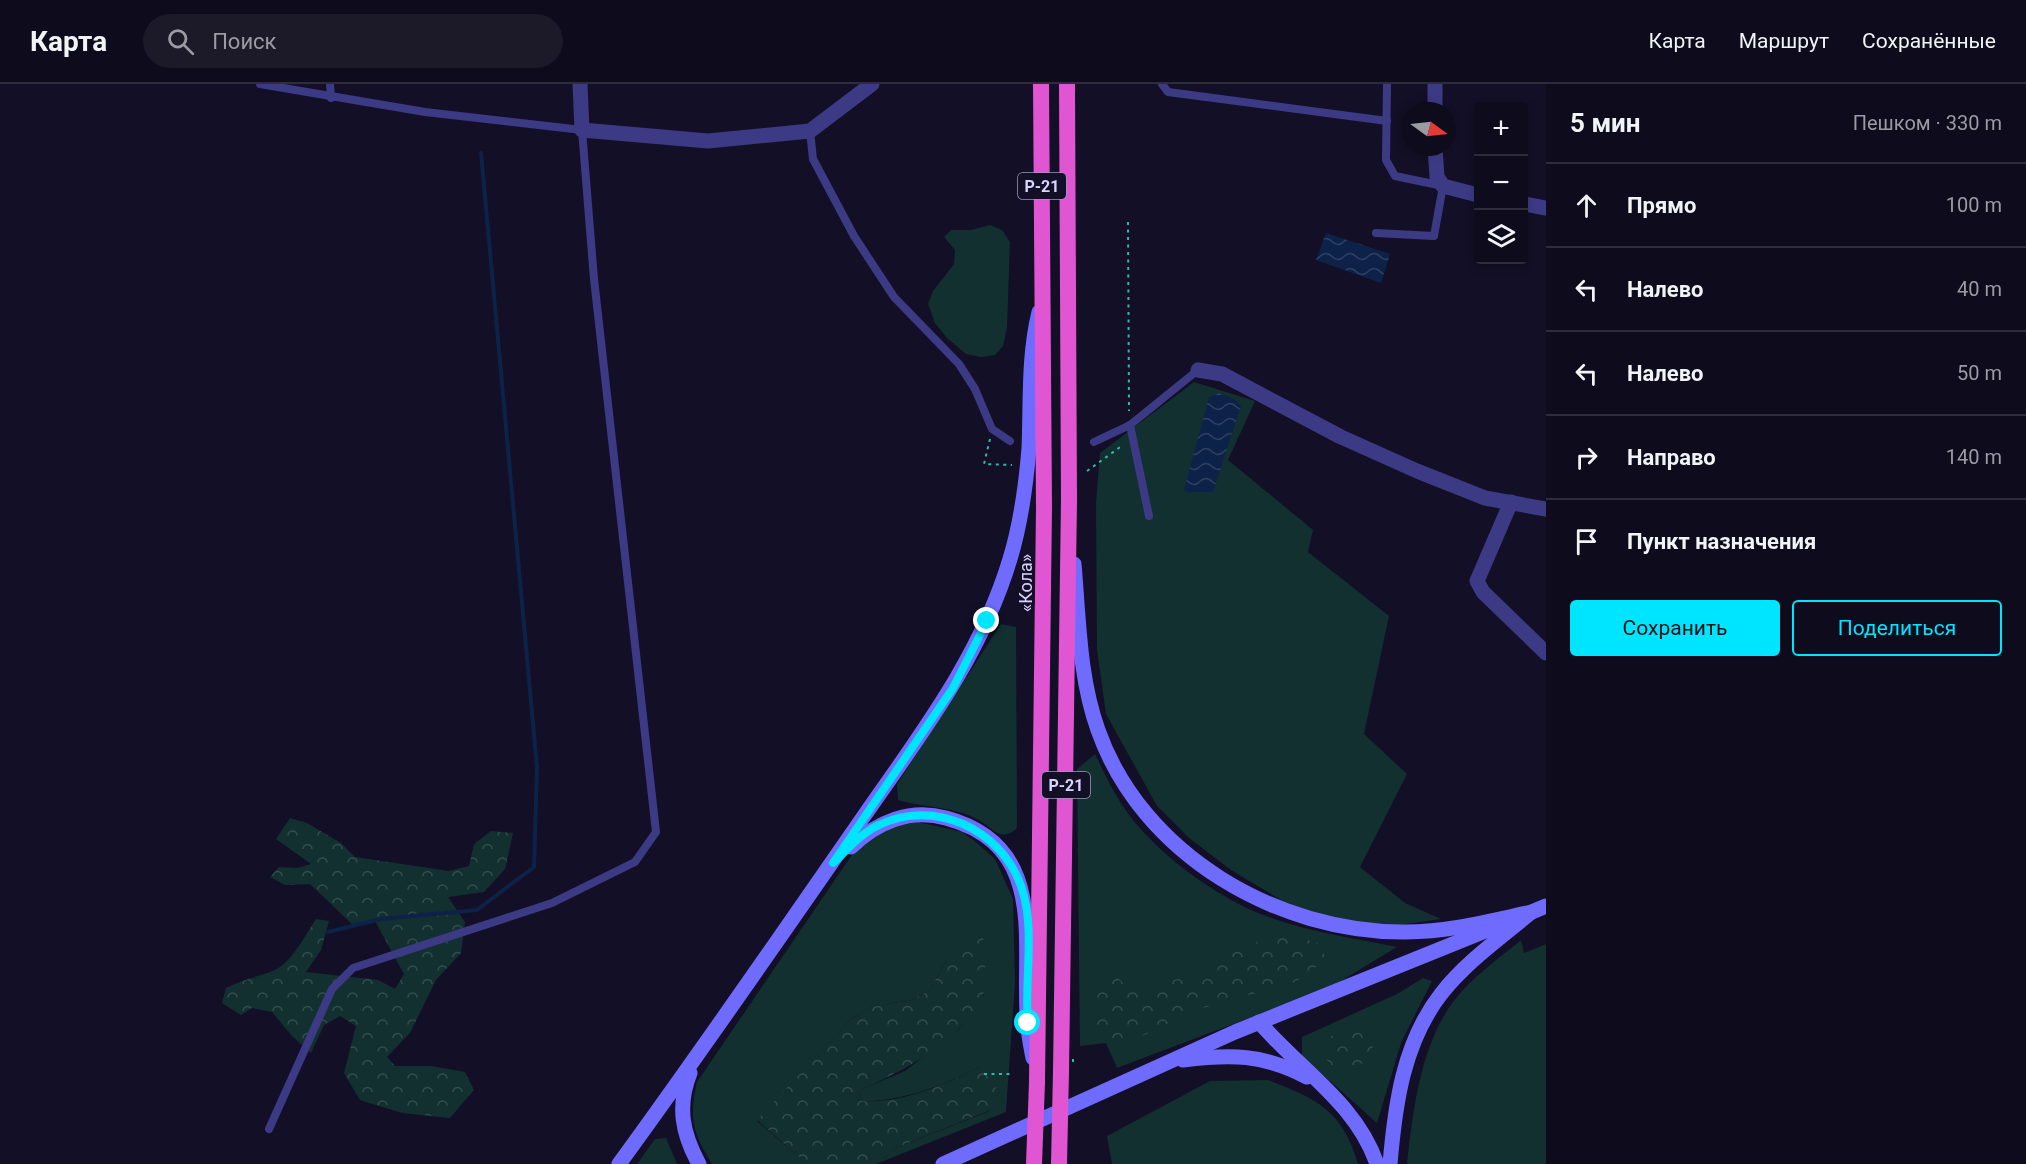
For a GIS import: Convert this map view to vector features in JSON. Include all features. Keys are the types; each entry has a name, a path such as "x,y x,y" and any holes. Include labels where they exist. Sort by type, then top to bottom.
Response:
{"highway":[{"name":"«Кола»","path":"1037,1082 1044,680 1044,288 1041,84"},
{"name":"Р-21","path":"1059,1164 1069,500 1067,84"},
{"name":"Р-21","path":"1034,1164 1037,1082"}],"main road":[{"path":"619,1164 698,1057 833,863 953,688 976,645 997,598 1015,540 1024,496 1029,450 1031,346 1044,288"},
{"path":"1069,500 1081,649 1094,719 1120,775 1139,803 1178,846 1210,872 1254,897 1286,911 1342,927 1376,932 1427,931 1539,909"},
{"path":"833,863 874,827 911,815 926,814 952,819 976,830 999,849 1021,885 1027,912 1027,1012 1037,1082"},
{"path":"944,1164 1259,1022 1539,909"},
{"path":"1390,1164 1396,1111 1403,1076 1420,1026 1440,995 1460,972 1539,909"},
{"path":"1259,1022 1283,1050 1322,1085 1356,1121 1377,1164"},
{"path":"1171,1062 1219,1056 1249,1057 1281,1065 1322,1085"},
{"path":"698,1057 685,1088 682,1117 686,1137 699,1164"}],"street":[{"path":"580,84 582,130 708,141 762,138 810,131 872,84"},
{"path":"1435,84 1435,102"},
{"path":"1436,156 1437,177 1443,186 1474,194"},
{"path":"1528,205 1546,208"},
{"path":"1198,370 1222,374 1341,437 1417,471 1485,498 1546,509"},
{"path":"1511,502 1477,581 1483,592 1546,652"}],"lane":[{"path":"260,84 424,112 582,130 594,279 656,832 635,862 552,903 353,968 332,989 269,1129"},
{"path":"330,84 332,98"},
{"path":"1162,84 1168,92 1387,121"},
{"path":"1376,233 1434,236 1443,186 1395,176 1386,160 1387,84"},
{"path":"810,131 813,159 854,236 894,297 959,364 975,389 992,429 1010,441"},
{"path":"1094,442 1130,425 1198,370"},
{"path":"1130,425 1149,516"}],"path":[{"path":"1128,222 1130,425"},
{"path":"992,429 984,464 1006,465"},
{"path":"1087,471 1133,438"},
{"path":"984,1074 1013,1074"}],"green space":[{"path":"990,225 1002,230 1010,242 1007,328 1003,346 995,355 981,357 966,354 947,338 935,323 928,304 933,291 954,264 955,250 944,237 951,230 971,230"},
{"path":"1194,382 1255,401 1228,460 1313,530 1308,552 1389,616 1364,734 1407,774 1360,867 1405,903 1441,919 1399,925 1351,924 1286,903 1231,870 1189,838 1157,806 1106,714 1097,650 1096,502 1100,453"},
{"path":"1001,624 1016,627 1017,828 1006,834 997,832 977,819 948,809 898,800 897,784"},
{"path":"1095,754 1116,795 1142,830 1175,862 1213,889 1251,910 1285,923 1397,947 1331,987 1117,1068 1106,1043 1080,1046 1077,769"},
{"path":"290,818 307,823 341,843 355,857 449,871 469,866 474,844 491,831 513,833 505,869 484,892 448,897 465,922 461,953 436,980 410,1033 387,1057 395,1066 431,1066 465,1072 474,1090 450,1118 402,1113 360,1100 344,1073 356,1026 340,1016 324,1025 311,1053 292,1036 272,1012 252,1008 241,1015 222,1003 226,988 278,969 291,957 316,919 329,921 321,950 306,972 378,980 395,989 404,974 375,921 354,926 310,884 285,885 270,877 279,867 297,868 311,864 276,839"},
{"path":"918,822 962,832 977,843 995,859 1013,899 1015,983 1006,1112 876,1164 898,1147 990,1111 980,1067 921,1092 891,1099 858,1102 860,1090 905,1071 960,1028 984,994 947,959 930,990 912,1000 873,1006 850,1020 757,1121 807,1164 712,1164 700,1143 694,1125 693,1106 697,1082 860,843 892,827"},
{"path":"1282,932 1324,945 1324,961 1295,982 1196,1010 1134,1040 1113,1045 1097,1031 1091,993 1113,973 1124,984 1148,987 1189,976 1218,958"},
{"path":"983,935 985,983 983,995 974,1011 961,1026 930,1053 860,1090 858,1101 906,1097 951,1081 980,1067 998,1078 991,1110 898,1147 876,1164 807,1164 757,1120 850,1020 873,1006 912,1000 930,990 947,959"},
{"path":"1521,940 1524,953 1546,944 1546,1164 1407,1164 1420,1080 1433,1039 1442,1020 1453,1002 1468,985"},
{"path":"1423,978 1432,981 1401,1043 1377,1123 1302,1056 1302,1037 1397,994"},
{"path":"1360,1026 1373,1044 1371,1059 1355,1067 1330,1065 1320,1049 1324,1043 1337,1032"},
{"path":"1268,1080 1314,1101 1325,1109 1344,1131 1358,1164 1112,1164 1107,1136 1210,1081"},
{"path":"666,1138 677,1164 637,1164 655,1139"}],"water":[{"path":"1326,233 1390,254 1381,283 1316,260"},
{"path":"1219,393 1236,400 1241,406 1213,492 1187,492 1184,490 1209,397"}],"waterway":[{"path":"328,932 381,919 477,910 534,867 537,768 481,153"}],"route":[{"path":"987,621 953,688 833,863 874,827 911,815 926,814 952,819 987,838 999,849 1021,885 1027,912 1028,1023"}]}
